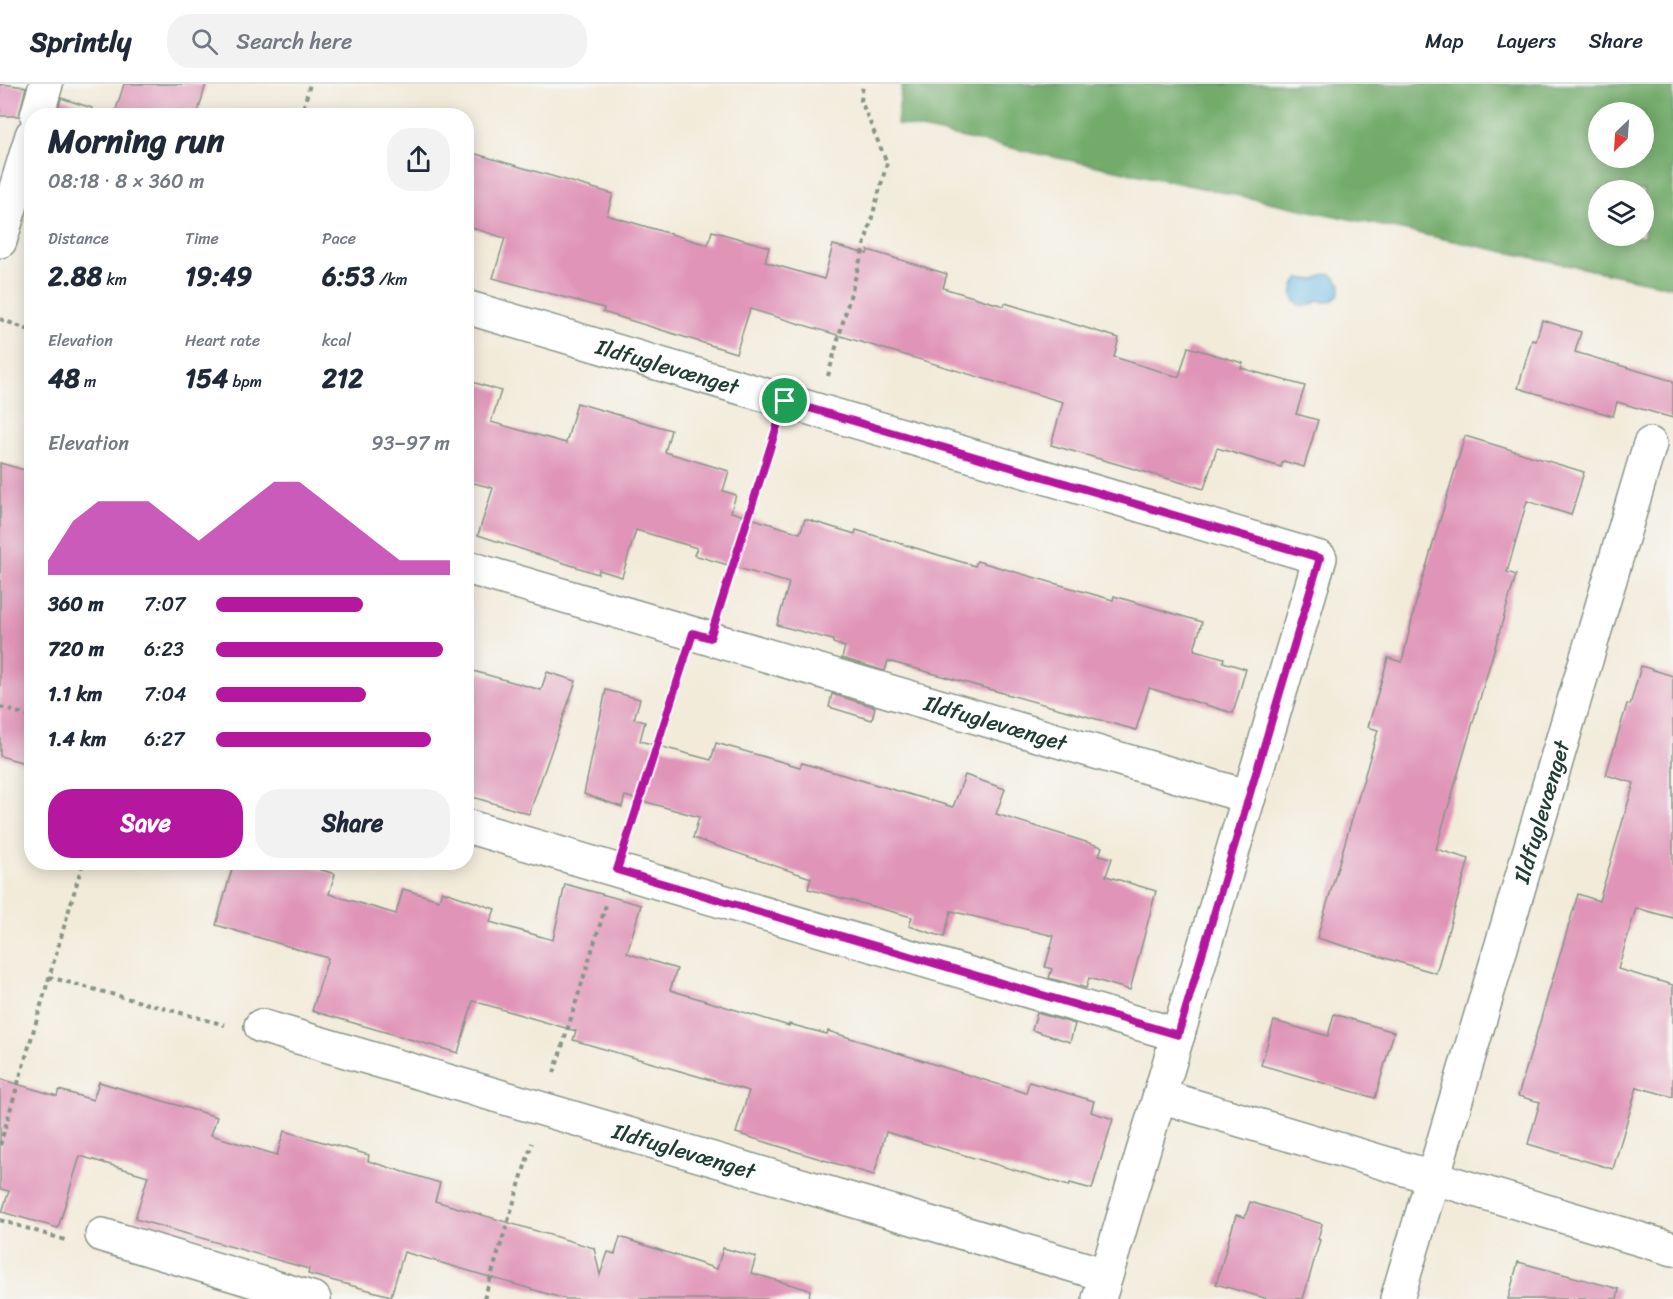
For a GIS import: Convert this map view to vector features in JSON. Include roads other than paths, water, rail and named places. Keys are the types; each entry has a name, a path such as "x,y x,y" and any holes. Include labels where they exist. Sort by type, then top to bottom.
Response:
{"street":[{"path":"39,108 46,84"},
{"path":"3,222 24,159"},
{"name":"Ildfuglevænget","path":"261,1026 543,1108 1103,1287 1249,797 1320,558 474,309"},
{"name":"Ildfuglevænget","path":"1397,1299 1650,444"},
{"name":"Ildfuglevænget","path":"474,569 1249,797"},
{"path":"474,828 1178,1035"},
{"path":"1160,1096 1673,1249"},
{"path":"102,1235 314,1299"}],"water":[{"path":"1325,274 1331,274 1341,284 1337,297 1327,302 1318,300 1311,305 1300,305 1293,296 1295,284 1300,278 1315,280"}]}
